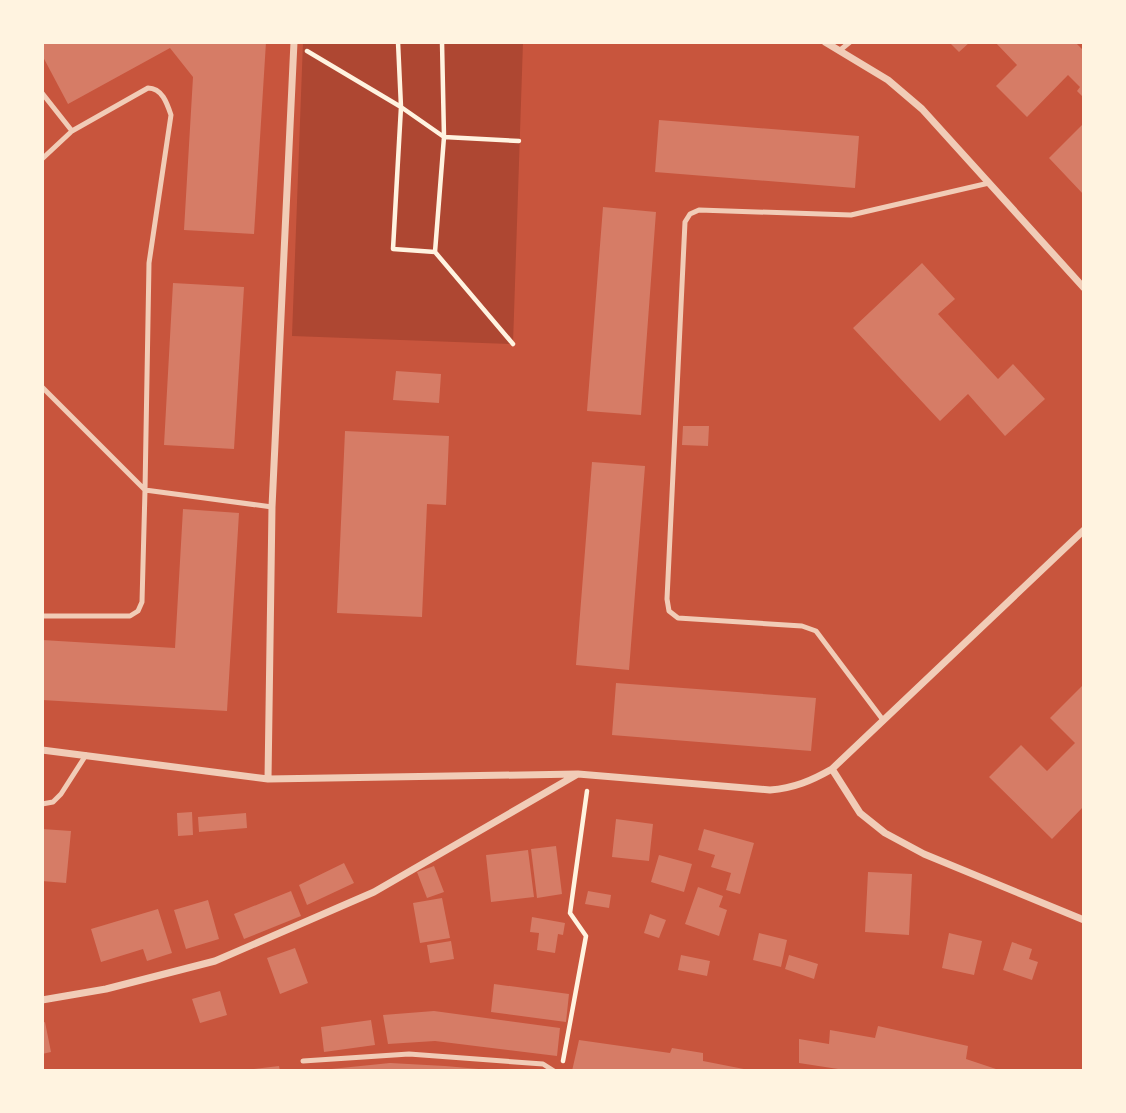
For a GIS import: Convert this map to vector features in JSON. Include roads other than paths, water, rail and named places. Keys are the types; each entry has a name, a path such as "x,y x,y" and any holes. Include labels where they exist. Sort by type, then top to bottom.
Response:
{"street":[{"path":"825,42 907,94 1084,288"},
{"path":"268,779 272,507 294,43"},
{"path":"42,750 268,779 578,774 770,790 790,789 832,769 1084,530"},
{"path":"832,769 859,813 885,833 924,854 1084,920"},
{"path":"42,1000 106,989 215,961 374,892 578,774"}],"lane":[{"path":"839,51 849,42"},
{"path":"42,159 72,131 148,88 154,88 161,93 171,115 149,263 142,602 138,611 130,616 42,616"},
{"path":"42,93 72,131"},
{"path":"883,720 816,631 803,626 678,618 669,611 667,599 685,222 690,214 699,210 852,215 989,183"},
{"path":"42,387 145,490 272,507"},
{"path":"42,804 53,803 86,755"},
{"path":"303,1061 409,1054 543,1064 554,1071"}]}
